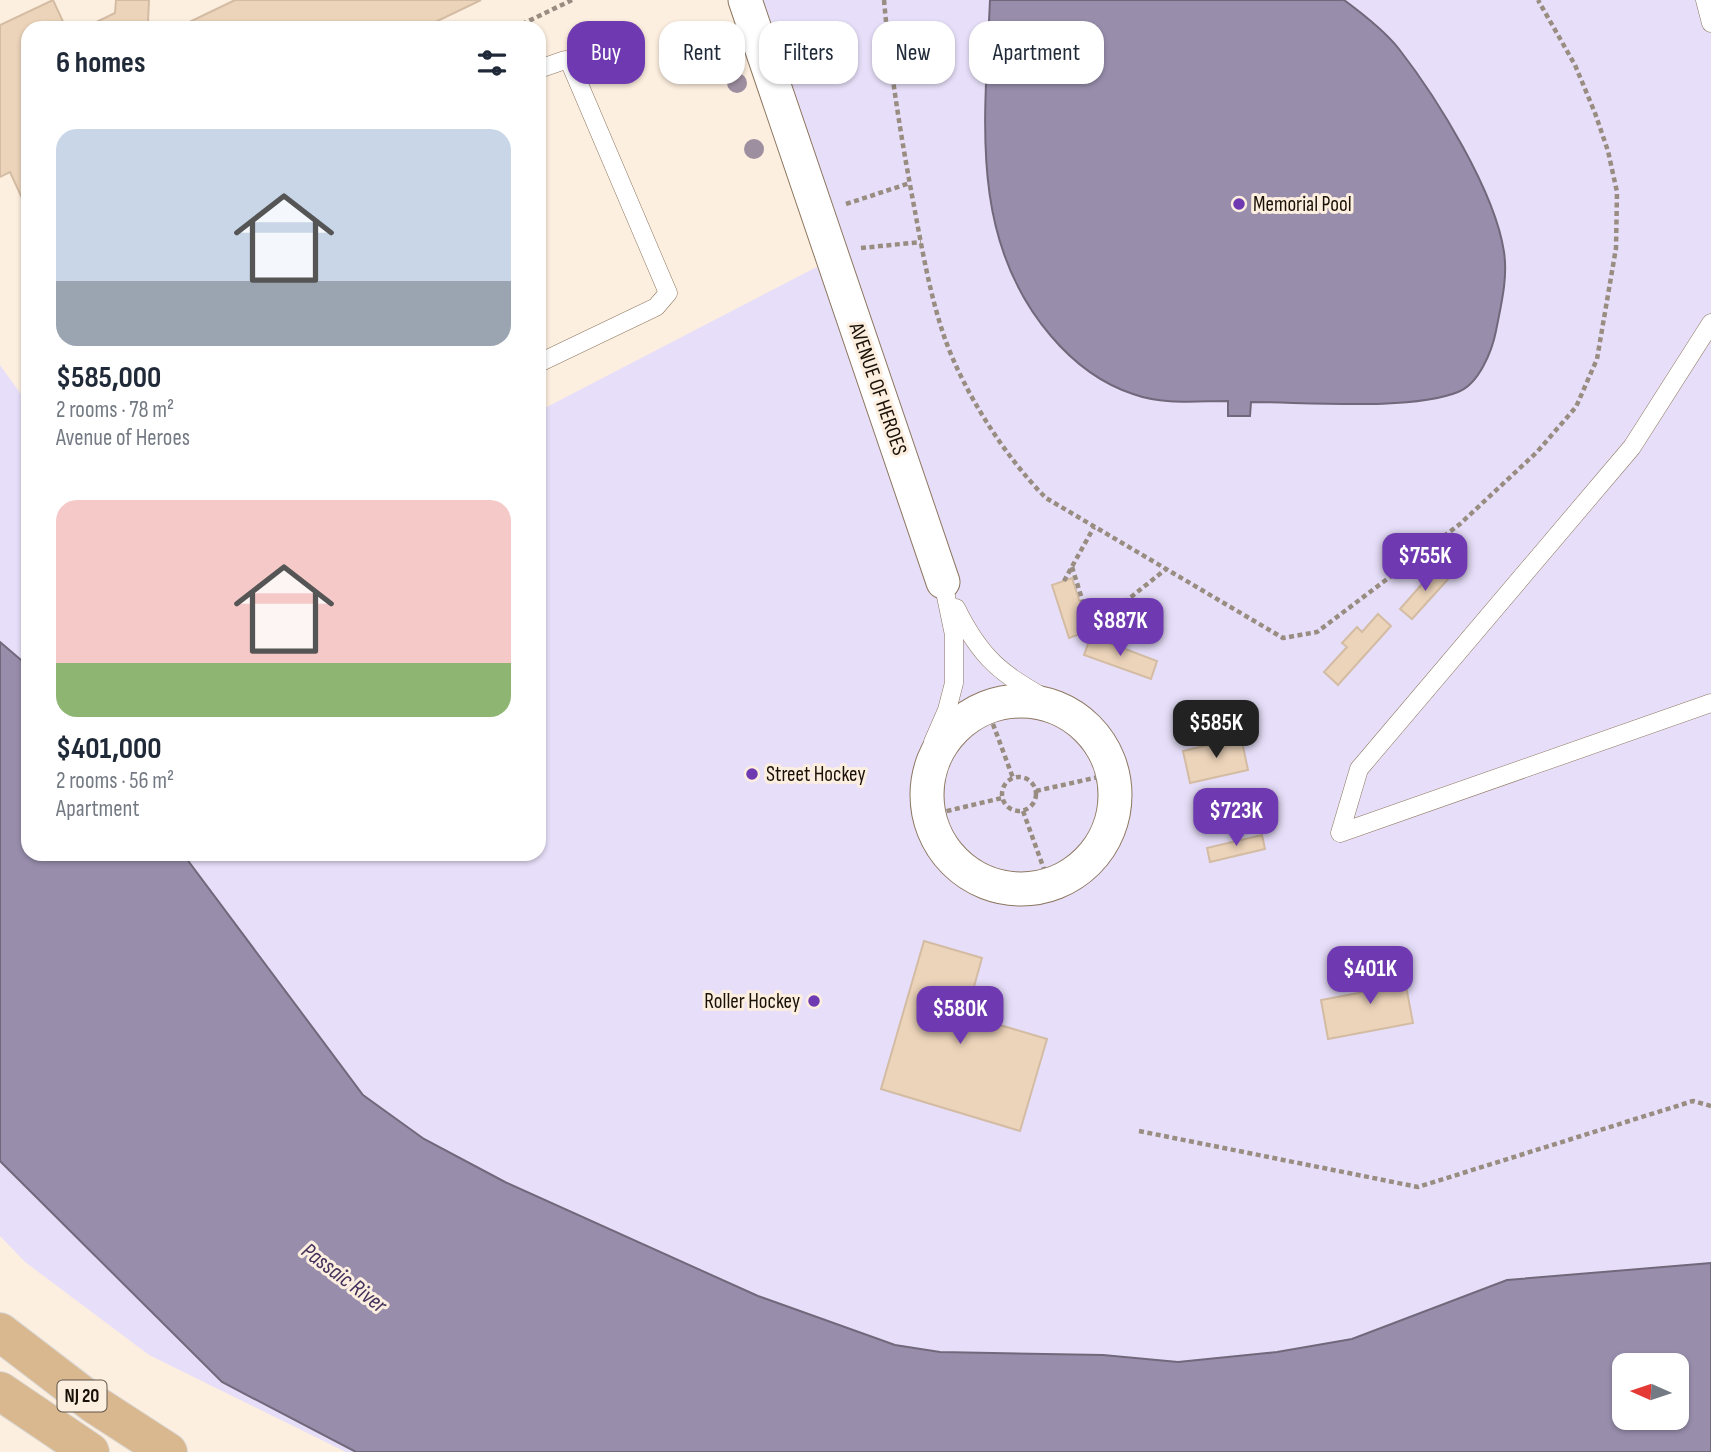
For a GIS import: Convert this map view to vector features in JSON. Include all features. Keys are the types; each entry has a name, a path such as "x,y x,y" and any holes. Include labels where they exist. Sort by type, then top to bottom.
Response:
{"main road":[{"name":"NJ 20","path":"0,1332 94,1404 168,1452"},
{"name":"NJ 20","path":"0,1391 90,1452"}],"street":[{"name":"AVENUE OF HEROES","path":"745,0 943,582"},
{"name":"AVENUE OF HEROES","path":"1017,701 1043,703 1067,712 1098,741 1112,774 1115,798 1104,838 1079,869 1049,883 1016,889 974,876 956,863 943,847 929,799 934,761 944,741 956,726 987,708 1017,701"}],"lane":[{"path":"1704,0 1711,23"},
{"path":"546,67 565,60 570,63 668,293 656,307 546,360"},
{"path":"1711,323 1632,447 1359,769 1340,833 1711,703"},
{"path":"943,582 983,655 1009,678 1067,712"},
{"name":"AVENUE OF HEROES","path":"929,799 933,742 954,683 954,635 943,582"}],"path":[{"path":"528,21 572,0"},
{"path":"884,0 910,183 921,242 945,337 972,395 998,437 1027,478 1046,498 1283,638 1317,632 1460,524 1537,452 1576,407 1597,359 1616,248 1617,192 1608,151 1595,113 1574,65 1538,0"},
{"path":"819,213 910,183"},
{"path":"834,258 861,248 921,242"},
{"path":"1064,581 1094,527"},
{"path":"1072,568 1091,629 1103,636 1101,640"},
{"path":"1091,629 1166,569"},
{"path":"987,708 1013,778"},
{"path":"1036,791 1112,774"},
{"path":"1013,778 1026,778 1036,791 1034,803 1023,811 1008,807 1002,797 1003,787 1013,778"},
{"path":"929,799 1002,797"},
{"path":"1023,811 1049,883"},
{"path":"1139,1132 1419,1187 1693,1101 1711,1106"}],"shaded area":[{"path":"745,0 1711,0 1711,1263 1507,1280 1352,1339 1284,1351 1178,1362 1103,1355 940,1352 895,1345 758,1296 505,1182 424,1139 363,1095 188,861 546,861 546,407 834,258 774,84 858,84 858,21 759,21 759,41"},
{"path":"0,365 21,394 21,660 0,642"},
{"path":"0,1161 222,1382 356,1452 346,1452 149,1355 25,1262 0,1236"}],"water":[{"name":"Memorial Pool","path":"990,0 1344,0 1380,29 1414,69 1447,119 1489,201 1504,252 1505,272 1494,339 1478,374 1465,388 1438,398 1386,404 1251,402 1250,416 1228,416 1228,401 1156,400 1109,384 1088,371 1051,336 1024,299 1006,259 994,218 987,176 986,84 1104,84 1104,21 989,21"},
{"name":"Passaic River","path":"0,642 21,660 21,861 188,861 363,1095 424,1139 505,1182 758,1296 895,1345 940,1352 1103,1355 1178,1362 1277,1352 1352,1339 1507,1280 1711,1263 1711,1452 356,1452 222,1382 0,1161"}],"building":[{"path":"53,0 63,21 21,21 21,196 10,172 0,177 0,25"},
{"path":"116,0 149,0 148,21 98,21 115,13"},
{"path":"235,0 481,0 438,21 192,21"},
{"path":"1438,566 1450,577 1412,619 1400,609"},
{"path":"1072,578 1089,631 1069,638 1052,585"},
{"path":"1378,614 1391,626 1338,685 1324,672 1347,647 1342,643 1357,627 1362,632"},
{"path":"1091,636 1157,661 1151,679 1084,655"},
{"path":"1241,737 1248,770 1190,783 1183,751"},
{"path":"1262,835 1265,849 1210,862 1207,848"},
{"path":"924,941 982,958 966,1015 1047,1039 1020,1131 881,1089"},
{"path":"1402,965 1413,1023 1328,1039 1321,1000 1374,990 1371,971"}],"place":[{"name":"Memorial Pool","path":"1239,204"},
{"name":"Street Hockey","path":"752,774"},
{"name":"Roller Hockey","path":"814,1001"}]}
